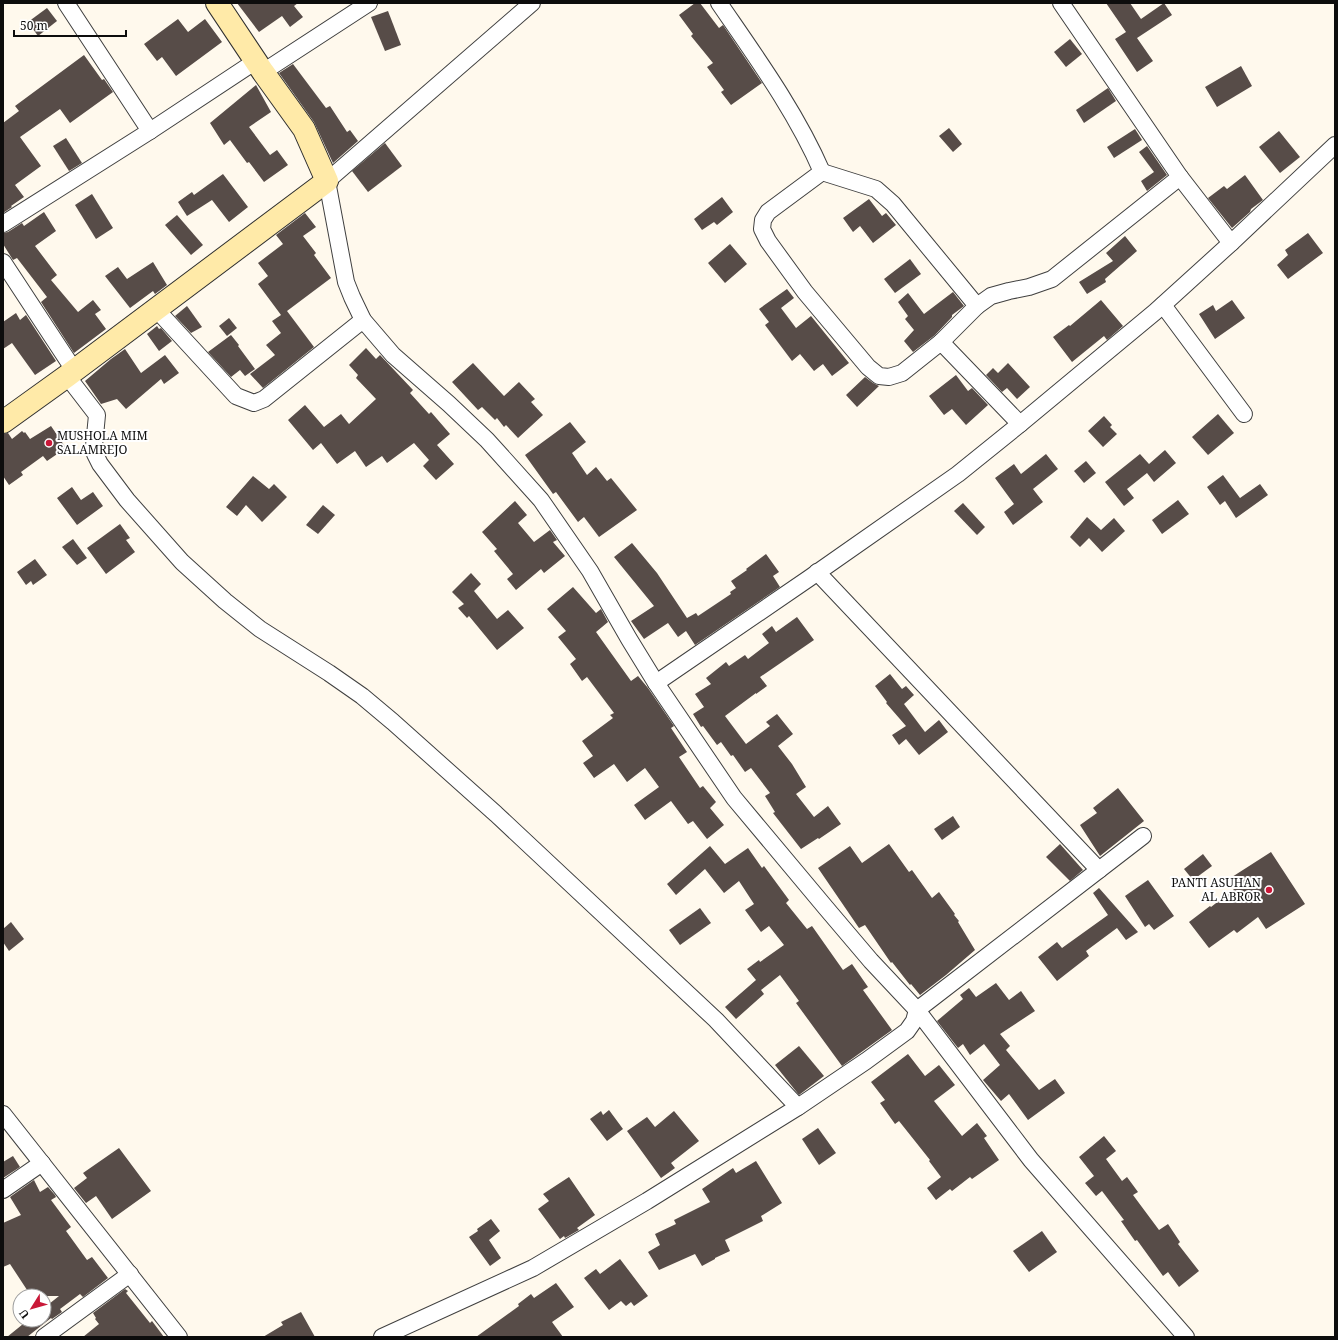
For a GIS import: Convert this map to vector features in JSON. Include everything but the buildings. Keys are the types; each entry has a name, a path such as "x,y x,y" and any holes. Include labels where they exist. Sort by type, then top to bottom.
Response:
{"street":[{"path":"66,3 150,131"},
{"path":"217,3 259,67 304,129 327,181 346,282 363,320 393,355 449,404 487,440 541,500 590,571 656,683 734,798 871,961 917,1010 1031,1160 1186,1337"},
{"path":"3,224 150,131 369,3"},
{"path":"720,3 786,104 815,155 822,172"},
{"path":"1061,3 1180,178 1231,243"},
{"path":"3,422 71,373 327,181 522,6"},
{"path":"656,683 958,474 1163,305 1335,145"},
{"path":"822,172 876,189 893,204 977,306"},
{"path":"822,172 768,212 763,220 762,229 768,241 805,292 853,351 868,368 879,376 890,377 902,373 941,342 977,306 991,296 1009,290 1029,287 1052,279 1180,178"},
{"path":"3,262 97,414 94,446 100,464 127,500 182,562 224,600 260,629 330,673 362,696 393,722 496,814 716,1020 798,1107"},
{"path":"1163,305 1244,414"},
{"path":"156,309 236,396 254,403 264,399 363,320"},
{"path":"941,342 1020,424"},
{"path":"817,572 1099,870"},
{"path":"382,1337 533,1268 647,1201 798,1107 907,1031 914,1021 917,1010 1143,836"},
{"path":"3,1114 179,1337"},
{"path":"3,1190 42,1162"},
{"path":"44,1337 130,1274"}],"place":[{"name":"MUSHOLA MIM SALAMREJO","path":"49,443"},
{"name":"PANTI ASUHAN AL ABROR","path":"1269,890"}]}
